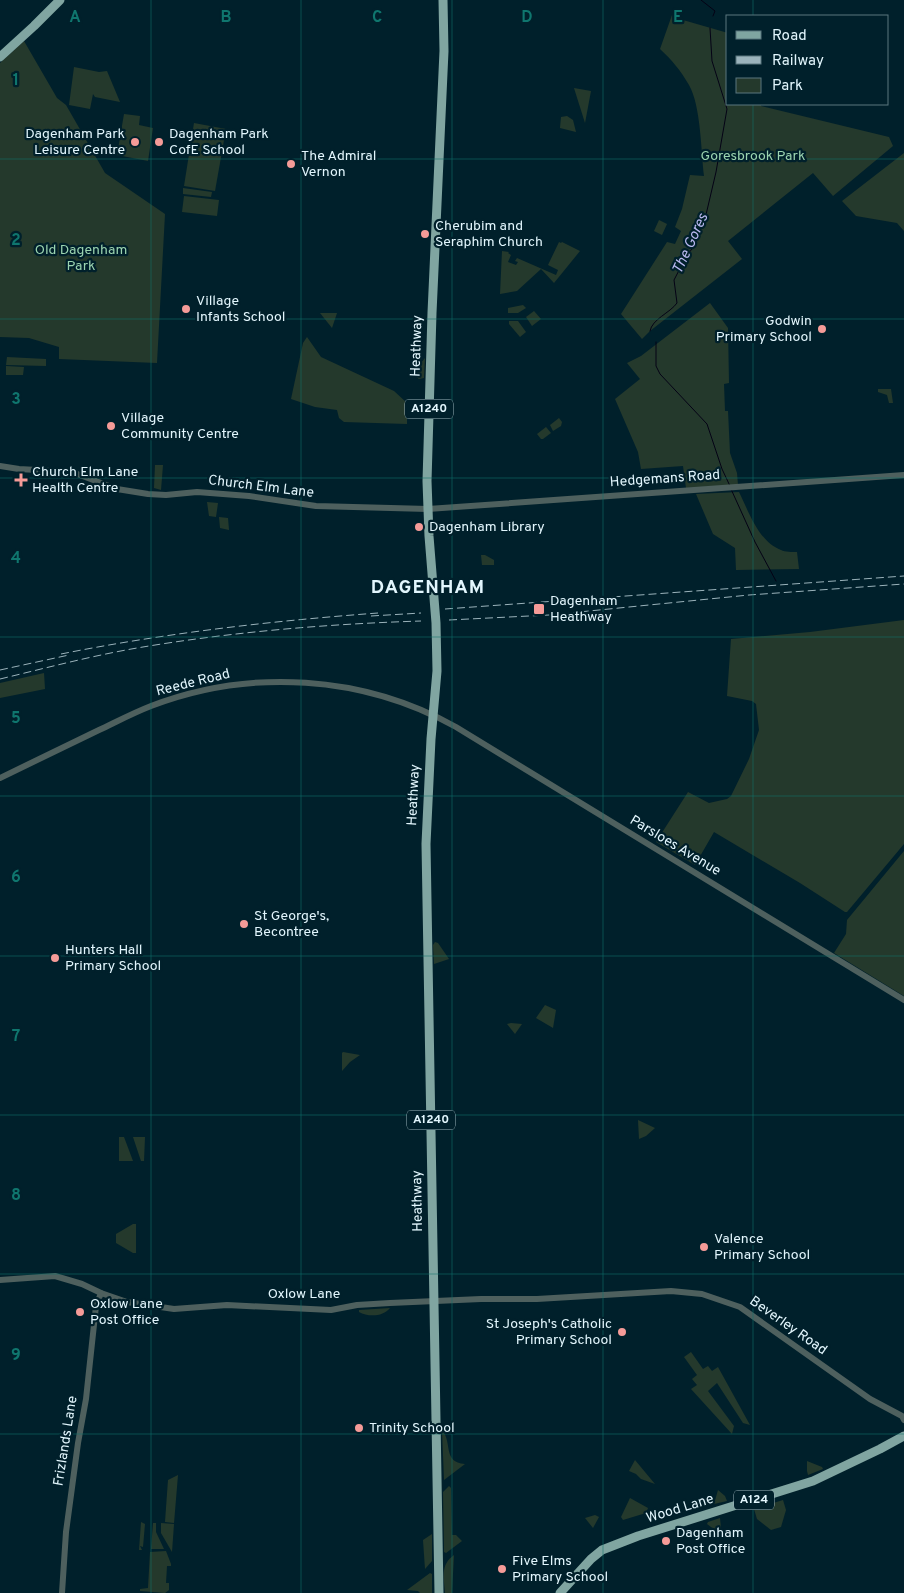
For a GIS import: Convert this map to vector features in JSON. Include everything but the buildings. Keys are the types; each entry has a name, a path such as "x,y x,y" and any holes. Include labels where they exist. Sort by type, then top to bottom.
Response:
{"main road":[{"path":"0,57 60,0"},
{"name":"Heathway","path":"439,1593 426,868 427,814 437,671 428,509 428,443 444,51 443,0"},
{"name":"Wood Lane","path":"560,1593 591,1559 602,1550 638,1536 813,1481 904,1436"}],"street":[{"name":"Church Elm Lane","path":"2,466 72,472 117,489 148,494 197,492 249,496 316,506 428,509"},
{"name":"Hedgemans Road","path":"428,509 904,475"},
{"name":"Reede Road","path":"0,778 150,706 190,693 223,686 267,682 326,684 372,693 433,715"},
{"name":"Parsloes Avenue","path":"433,715 456,727 904,1000"},
{"name":"Oxlow Lane","path":"0,1280 55,1276 82,1284 100,1293 127,1302 174,1309 227,1305 331,1310 357,1305 537,1299 643,1293"},
{"name":"Beverley Road","path":"643,1293 694,1292 740,1307 870,1399 902,1416 904,1420"},
{"name":"Frizlands Lane","path":"62,1593 72,1482 86,1399 96,1306 100,1293"}],"green space":[{"name":"Goresbrook Park","path":"672,15 676,18 726,32 726,105 761,105 889,137 893,146 833,196 813,173 728,241 742,259 642,339 621,314 667,242 675,244 681,231 675,227 682,209 690,175 704,176 700,129 693,94 679,70 660,49"},
{"name":"Old Dagenham Park","path":"24,41 57,98 66,105 105,173 165,214 157,363 59,359 59,347 29,338 0,337 0,63"},
{"path":"74,67 99,72 107,71 120,102 95,97 93,94 90,109 69,105"},
{"path":"574,88 591,91 585,123"},
{"name":"Dagenham Park Leisure Centre","path":"124,114 140,116 139,125 153,128 148,161 117,155"},
{"path":"567,116 573,120 576,132 560,128 561,117"},
{"path":"194,123 226,129 215,191 184,186"},
{"path":"904,153 904,231 897,223 856,216 842,201"},
{"path":"183,188 212,192 211,197 183,194"},
{"path":"184,196 219,200 217,216 182,212"},
{"path":"659,220 667,224 662,235 654,231"},
{"path":"559,242 580,251 554,283 541,269 517,291 500,294 502,251 509,252 511,255 508,262 516,265 518,262 515,261 517,258 556,275 558,270 548,265"},
{"path":"710,303 728,328 729,383 724,384 725,411 728,411 730,453 737,473 738,485 686,488 683,466 641,469 638,452 615,399 640,379 627,363 641,356"},
{"path":"523,305 526,308 518,313 508,313 508,308"},
{"path":"534,311 541,319 532,326 526,317"},
{"path":"320,313 337,313 332,328"},
{"path":"509,321 518,321 526,332 520,337 509,324"},
{"path":"307,337 321,357 394,391 407,403 407,424 344,422 339,418 337,410 315,407 291,399 303,343"},
{"path":"7,357 46,359 46,366 6,365"},
{"path":"425,358 424,378 419,379 412,374"},
{"path":"6,366 24,367 23,375 6,375"},
{"path":"878,389 891,389 893,403 889,403 887,395 878,392"},
{"path":"559,418 562,422 561,426 553,431 550,425"},
{"path":"546,427 551,433 541,439 537,434"},
{"path":"155,465 163,465 161,490 154,488"},
{"path":"739,492 755,525 766,540 783,551 797,552 799,569 736,570 735,548 713,534 696,494"},
{"path":"207,502 218,503 216,517 209,516"},
{"path":"219,517 228,518 229,530 220,528"},
{"path":"481,555 494,560 494,565 482,565"},
{"path":"904,620 904,844 847,912 714,832 695,865 656,842 688,792 709,803 727,799 731,796 749,759 759,730 756,704 752,701 727,696 731,639 810,632"},
{"path":"44,673 45,689 0,698 0,683"},
{"path":"904,851 904,996 834,953 846,934 847,920"},
{"path":"435,942 438,943 449,959 434,964 433,945"},
{"path":"545,1005 556,1010 553,1028 536,1018"},
{"path":"507,1024 522,1024 515,1034"},
{"path":"343,1052 360,1055 342,1071"},
{"path":"638,1120 655,1128 639,1139"},
{"path":"119,1137 124,1137 133,1161 119,1161"},
{"path":"133,1137 145,1137 144,1161 141,1161"},
{"path":"136,1224 136,1253 116,1243 116,1234"},
{"path":"390,1308 383,1313 375,1315 359,1312 359,1310"},
{"path":"691,1352 703,1369 708,1366 712,1371 718,1367 750,1425 743,1423 717,1383 708,1391 734,1426 732,1434 691,1389 697,1385 692,1379 697,1375 684,1357"},
{"path":"442,1430 453,1460 465,1464 444,1480"},
{"path":"635,1460 655,1484 641,1479 629,1471"},
{"path":"807,1461 822,1467 823,1469 808,1475"},
{"path":"178,1475 174,1523 165,1522 168,1480"},
{"path":"449,1486 451,1488 452,1535 456,1535 462,1541 446,1553 444,1552 443,1492"},
{"path":"718,1490 725,1496 727,1501 714,1504"},
{"path":"630,1498 648,1508 646,1513 623,1520 621,1517"},
{"path":"783,1500 786,1510 781,1527 771,1530 757,1519 754,1509"},
{"path":"595,1515 599,1517 593,1528 585,1518"},
{"path":"720,1518 721,1528 719,1533 707,1524"},
{"path":"141,1522 145,1524 143,1547 140,1546 142,1550 139,1550"},
{"path":"153,1523 156,1523 156,1532 164,1549 151,1549"},
{"path":"161,1523 174,1524 172,1552 161,1533"},
{"path":"432,1534 432,1561 425,1569 423,1540"},
{"path":"166,1551 171,1564 171,1566 167,1566 166,1583 169,1583 169,1590 165,1593 140,1591 140,1589 148,1588 150,1552"},
{"path":"454,1555 452,1593 445,1593 445,1567"},
{"path":"430,1573 432,1574 432,1593 407,1590"}],"waterway":[{"name":"The Gores","path":"701,0 715,11 713,16"},
{"name":"The Gores","path":"650,331 654,323 677,303 674,280 692,249 705,219 716,172 727,109 712,61 710,28"},
{"name":"The Gores","path":"656,342 656,366 660,374 707,424 722,469 730,486"},
{"name":"The Gores","path":"731,489 755,542 776,581"}],"railway":[{"path":"445,609 904,576"},
{"path":"449,620 549,615 749,595 904,584"},
{"path":"61,654 219,629 378,613"},
{"path":"371,616 421,613"},
{"path":"0,679 120,651 208,637 350,624 421,621"},
{"path":"0,670 69,655"}],"place":[{"name":"Dagenham Park Leisure Centre","path":"135,142"},
{"name":"Dagenham Park CofE School","path":"159,142"},
{"name":"The Admiral Vernon","path":"291,164"},
{"name":"Cherubim and Seraphim Church","path":"425,234"},
{"name":"Village Infants School","path":"186,309"},
{"name":"Godwin Primary School","path":"822,329"},
{"name":"Village Community Centre","path":"111,426"},
{"name":"Church Elm Lane Health Centre","path":"21,480"},
{"name":"Dagenham Library","path":"419,527"},
{"name":"Dagenham Heathway","path":"539,609"},
{"name":"St George's, Becontree","path":"244,924"},
{"name":"Hunters Hall Primary School","path":"55,958"},
{"name":"Valence Primary School","path":"704,1247"},
{"name":"Oxlow Lane Post Office","path":"80,1312"},
{"name":"St Joseph's Catholic Primary School","path":"622,1332"},
{"name":"Trinity School","path":"359,1428"},
{"name":"Dagenham Post Office","path":"666,1541"},
{"name":"Five Elms Primary School","path":"502,1569"}],"district":[{"name":"DAGENHAM","path":"428,588"}]}
